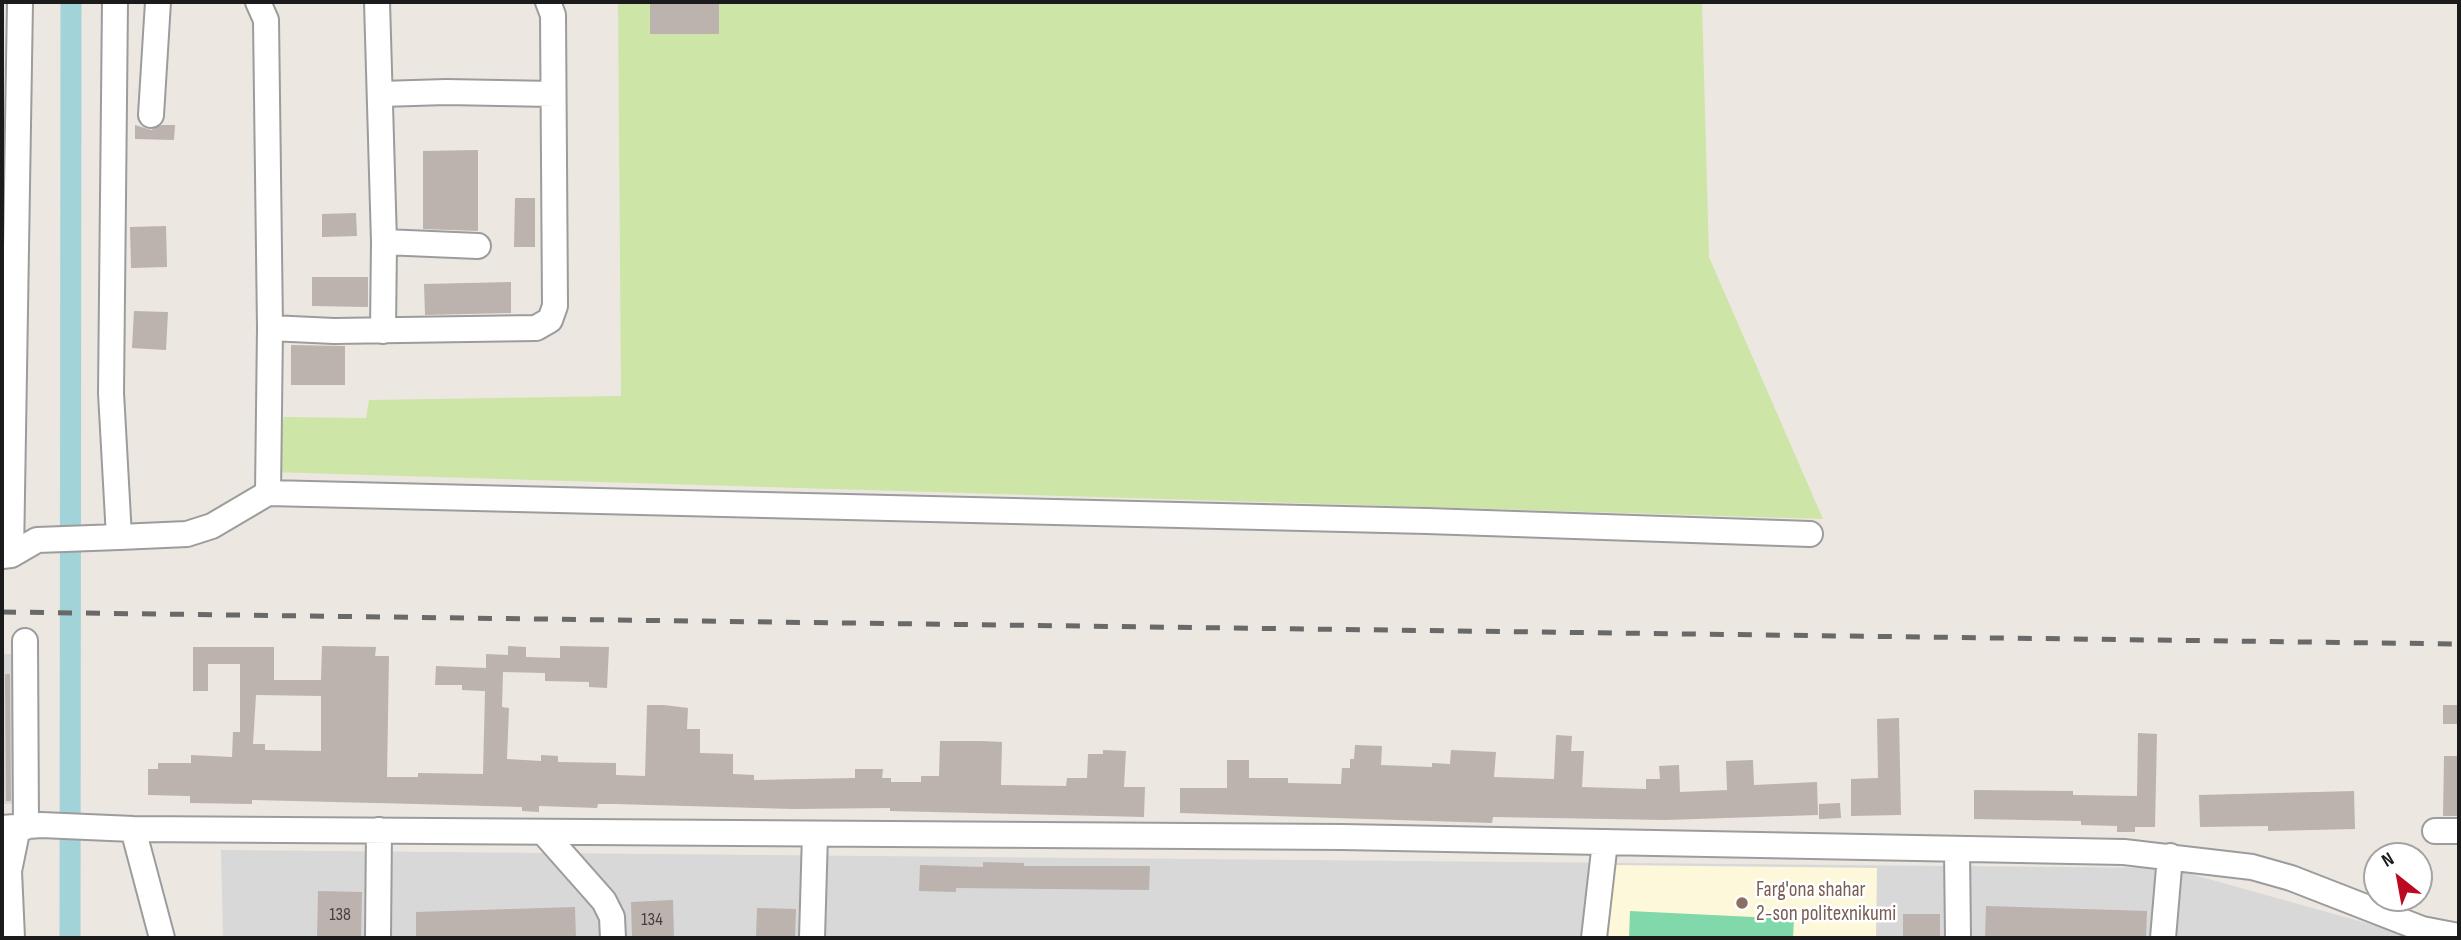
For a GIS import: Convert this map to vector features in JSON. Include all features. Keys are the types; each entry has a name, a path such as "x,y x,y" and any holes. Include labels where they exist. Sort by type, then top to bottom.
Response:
{"street":[{"path":"20,2 6,556 37,540 187,534 212,526 268,493 1440,522 1810,534"},
{"path":"115,2 111,393 119,537"},
{"path":"151,115 158,2"},
{"path":"258,2 267,20 271,328 268,493"},
{"path":"377,2 384,242 383,331"},
{"path":"271,328 383,331 536,328 550,320 555,306 553,15 548,2"},
{"path":"381,94 553,94"},
{"path":"384,242 429,247 478,246"},
{"path":"12,938 9,871 16,829 25,641"},
{"path":"16,829 102,827 1328,836 2124,852 2241,865 2291,878 2422,929 2459,936"},
{"path":"133,829 162,938"},
{"path":"378,938 379,830"},
{"path":"543,832 604,901 612,917 612,938"},
{"path":"812,938 815,834"},
{"path":"1594,938 1605,842"},
{"path":"1957,849 1958,938"},
{"path":"2163,938 2170,856"}],"shaded area":[{"path":"2,654 23,654 25,803 2,804"},
{"path":"221,850 2169,868 2420,938 223,938"},
{"name":"Farg'ona shahar 2-son politexnikumi","path":"1612,865 1877,868 1876,938 1604,938"}],"green space":[{"path":"618,2 1702,2 1709,257 1823,519 271,472 284,417 366,418 369,400 621,396"},
{"path":"1630,911 1794,919 1793,938 1629,938"}],"building":[{"path":"650,2 719,2 719,34 650,34"},
{"path":"135,125 151,130 161,125 175,125 174,140 135,139"},
{"path":"478,150 478,231 423,229 423,151"},
{"path":"515,198 535,198 535,247 514,247"},
{"path":"356,213 357,236 322,237 322,214"},
{"path":"166,226 167,267 131,268 130,227"},
{"path":"312,277 368,277 368,307 312,306"},
{"path":"511,282 511,313 425,315 424,284"},
{"path":"134,311 168,312 166,350 132,348"},
{"path":"291,345 345,346 345,385 291,385"},
{"path":"322,646 376,647 375,656 389,656 387,777 418,777 418,773 483,774 485,691 462,690 462,685 435,685 436,666 486,668 486,654 508,655 508,646 526,647 526,657 560,658 560,646 609,647 607,688 589,687 589,682 545,681 545,673 503,672 502,707 509,708 507,759 541,761 541,755 558,756 558,762 616,763 616,775 645,776 647,705 664,705 688,708 687,729 700,729 700,753 733,754 733,774 754,775 754,780 855,778 855,769 883,769 882,778 891,778 891,782 921,782 921,776 939,776 940,741 982,741 1002,742 1001,785 1066,786 1067,778 1087,778 1088,754 1103,754 1103,750 1126,751 1124,787 1145,787 1144,817 890,811 890,808 793,809 615,804 598,804 597,808 539,806 539,812 522,811 522,807 417,804 252,800 252,804 190,803 190,796 148,795 148,769 158,769 158,763 191,763 191,755 232,757 233,732 240,732 240,664 208,664 208,691 193,691 193,647 274,647 274,680 321,680","holes":["256,695 321,696 321,751 265,750 265,744 253,744"]},
{"path":"5,674 10,674 11,801 6,801"},
{"path":"2443,705 2459,705 2459,724 2443,724"},
{"path":"1899,718 1901,815 1851,816 1851,779 1878,778 1877,719"},
{"path":"2138,733 2157,734 2155,827 2135,827 2135,832 2117,832 2117,826 2081,825 2081,821 1974,819 1974,790 2073,791 2073,795 2137,796"},
{"path":"1556,735 1572,736 1571,751 1584,751 1582,787 1646,789 1646,779 1660,779 1659,766 1679,765 1680,792 1727,790 1726,761 1753,760 1754,785 1817,782 1818,815 1665,820 1493,817 1492,823 1180,813 1180,788 1227,788 1227,760 1249,760 1249,778 1288,778 1288,783 1341,784 1342,768 1350,768 1355,745 1382,746 1381,765 1432,767 1432,763 1450,764 1451,750 1496,752 1494,777 1554,779"},
{"path":"2444,756 2459,756 2459,816 2443,816"},
{"path":"2354,791 2355,829 2268,831 2268,826 2200,827 2199,795"},
{"path":"1840,803 1841,818 1819,819 1819,804"},
{"path":"983,862 1024,863 1024,866 1150,866 1149,890 956,888 956,892 919,891 920,865 983,867"},
{"path":"318,891 362,892 361,938 317,938"},
{"path":"673,900 674,938 632,938 631,902"},
{"path":"1986,906 2147,911 2146,938 1985,938"},
{"path":"575,907 576,938 416,938 416,912"},
{"path":"757,908 796,909 795,938 756,938"},
{"path":"1903,914 1940,914 1940,938 1903,938"}],"waterway":[{"path":"70,938 71,2"}],"railway":[{"path":"2,612 2459,644"}],"place":[{"name":"Farg'ona shahar 2-son politexnikumi","path":"1742,903"}]}
